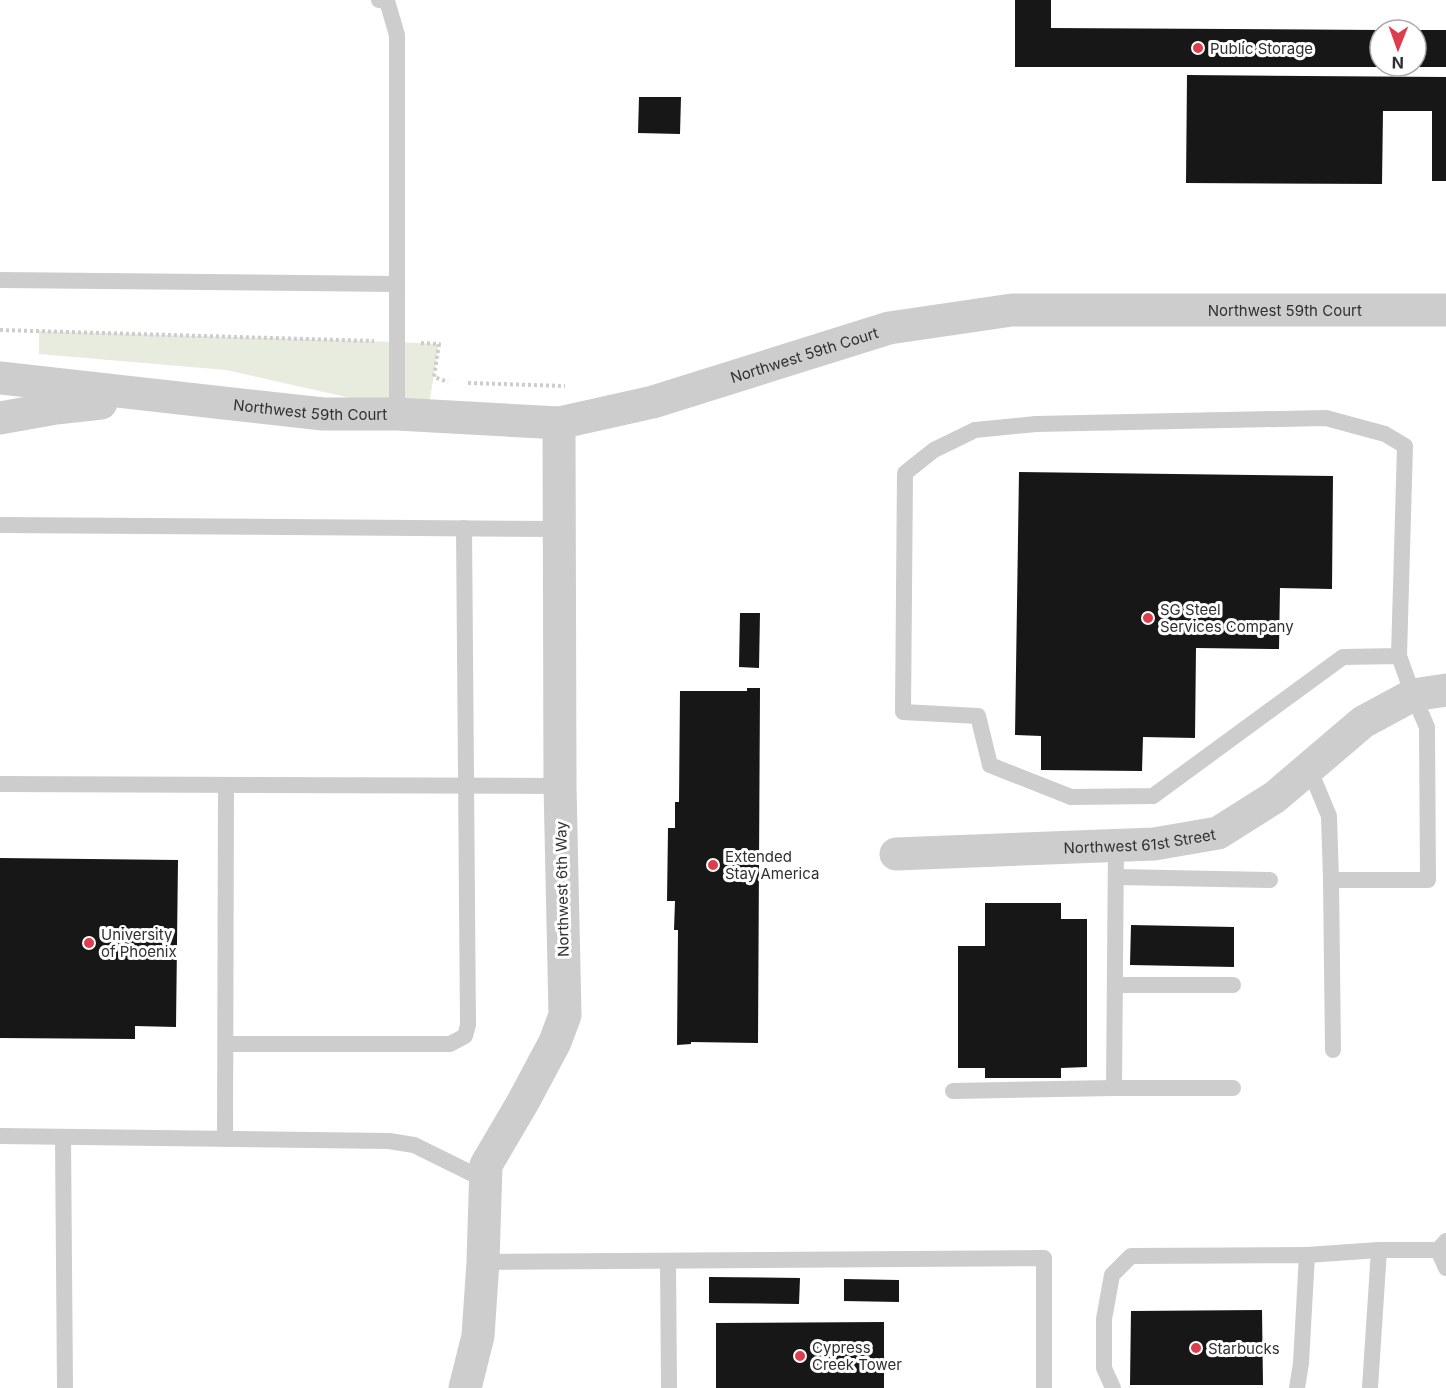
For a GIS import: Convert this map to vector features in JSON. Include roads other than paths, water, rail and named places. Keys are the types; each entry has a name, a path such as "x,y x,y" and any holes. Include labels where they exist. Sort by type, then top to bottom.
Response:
{"street":[{"name":"Northwest 59th Court","path":"0,378 323,414 397,414 559,423 653,402 889,328 1012,309 1446,310"},
{"name":"Northwest 59th Court","path":"0,418 56,408 168,397"},
{"name":"Northwest 6th Way","path":"465,1388 478,1336 486,1165 555,1042 565,1015 560,786 559,423"},
{"name":"Northwest 61st Street","path":"896,854 1116,861 1154,844 1218,833 1275,797 1363,722 1413,695 1446,690"},
{"name":"Northwest 6th Way","path":"478,1336 487,1388"}],"lane":[{"path":"379,0 387,1 397,35 397,414"},
{"path":"0,280 397,284"},
{"path":"1331,880 1428,880 1427,727 1399,656 1405,446 1385,434 1326,418 1036,424 975,430 934,450 904,473 903,712 978,716 990,765 1071,797 1153,796 1343,657 1399,656"},
{"path":"0,525 560,529"},
{"path":"226,1044 450,1044 465,1036 468,1025 464,786 464,528"},
{"path":"1309,768 1329,816 1333,1050"},
{"path":"0,784 560,786"},
{"path":"225,1139 226,785"},
{"path":"1114,1088 1116,861 1270,880"},
{"path":"1115,985 1233,985"},
{"path":"953,1091 1233,1088"},
{"path":"0,1136 389,1141 414,1145 485,1180"},
{"path":"63,1137 65,1388"},
{"path":"1113,1388 1104,1368 1104,1319 1112,1275 1131,1257 1307,1255 1442,1245 1446,1268"},
{"path":"1370,1388 1379,1250"},
{"path":"1297,1388 1301,1364 1307,1255"},
{"path":"483,1262 1044,1258 1044,1388"},
{"path":"668,1261 669,1388"}],"place":[{"name":"Public Storage","path":"1198,48"},
{"name":"SG Steel Services Company","path":"1148,618"},
{"name":"Extended Stay America","path":"713,865"},
{"name":"University of Phoenix","path":"89,943"},
{"name":"Starbucks","path":"1196,1348"},
{"name":"Cypress Creek Tower","path":"800,1356"}]}
